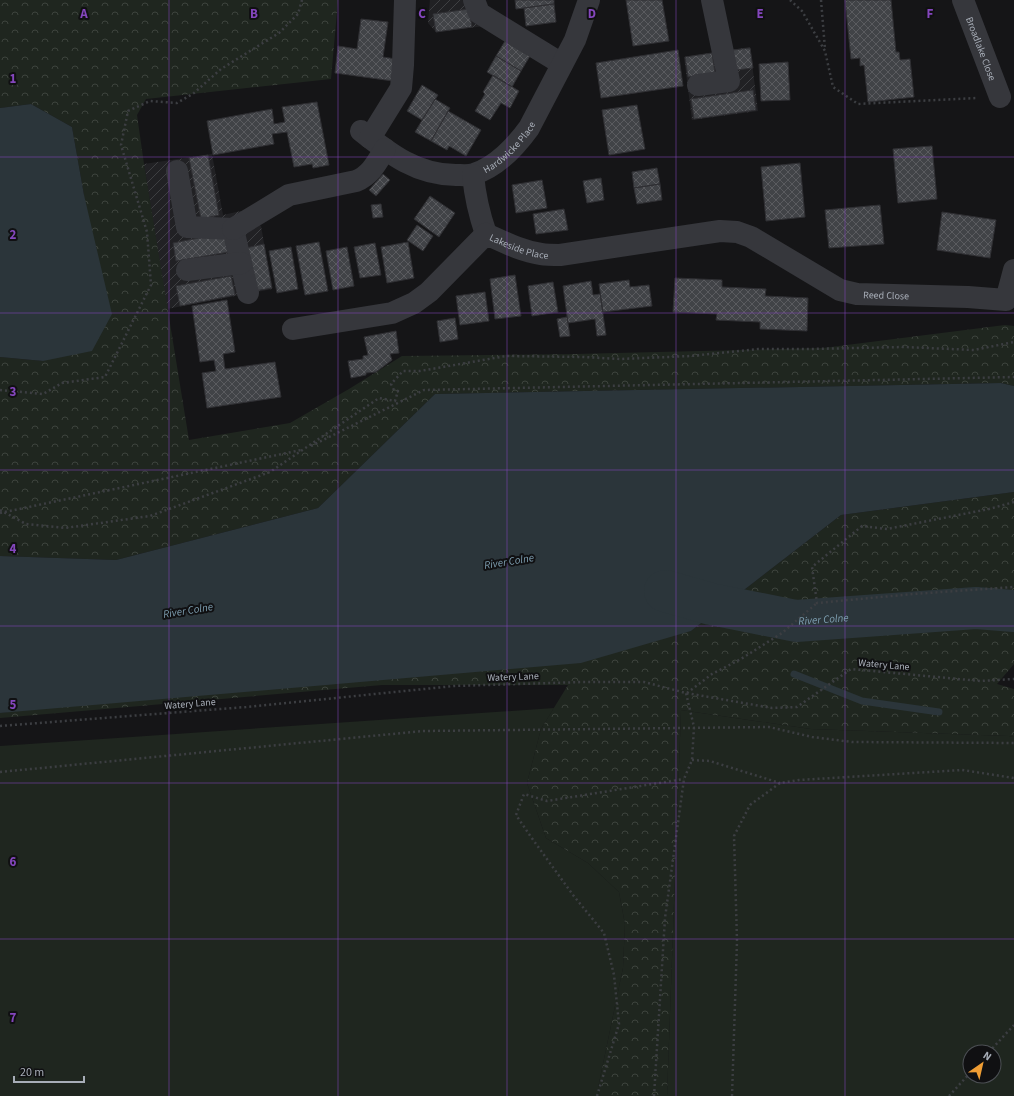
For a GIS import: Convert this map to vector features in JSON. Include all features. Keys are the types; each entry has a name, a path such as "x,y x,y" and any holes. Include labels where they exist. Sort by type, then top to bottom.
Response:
{"street":[{"path":"177,171 187,227 233,229 289,195 356,181 363,178 369,173 372,139 401,88 403,65 404,0"},
{"path":"474,0 478,13 562,64"},
{"name":"Hardwicke Place","path":"372,139 411,165 426,171 444,175 473,175 490,167 503,156 529,128 575,40 589,0"},
{"path":"698,85 729,81 712,0"},
{"name":"Broadlake Close","path":"963,0 1000,97"},
{"path":"473,175 480,216 486,234"},
{"path":"233,229 248,293"},
{"name":"Lakeside Place","path":"293,329 392,313 414,303 429,292 486,234 512,246 542,255 560,255 720,231 737,232 751,236"},
{"name":"Reed Close","path":"751,236 840,290 857,294 968,297 1010,301 1014,270"},
{"path":"187,270 240,263"}],"path":[{"path":"0,390 43,394 62,383 105,377 150,285 147,232 121,145 128,111 150,101 177,103 194,93 221,69 278,33 298,14 302,0"},
{"path":"790,0 802,11 825,51"},
{"path":"821,0 825,51 833,87 858,104 1000,97"},
{"path":"0,510 26,524 65,528 150,516 270,472 379,398 395,401 398,391 394,390 391,384 403,371 420,372 506,356 620,359 691,356 758,349 811,350 904,347 974,350 1014,342"},
{"path":"0,513 303,450 424,390 1014,377"},
{"path":"817,603 812,567 862,526 887,529 1014,502"},
{"path":"654,1096 665,918 684,780 692,760 694,727 686,693 712,674 741,659 782,633 817,603 1014,587"},
{"name":"Watery Lane","path":"0,726 246,707 454,686 583,682 644,682 686,693 772,708 797,707 851,670 980,681 1014,679"},
{"path":"0,772 423,731 769,727 812,737 852,742 1014,743"},
{"path":"692,760 710,761 780,783 799,780 962,770 1014,778"},
{"path":"597,1096 619,1024 614,975 604,933 516,815 524,794 547,801 684,780"},
{"path":"732,1096 737,941 734,836 750,805 780,783"},
{"path":"996,1044 1014,1024"},
{"path":"949,1096 962,1082"}],"shaded area":[{"path":"430,0 482,0 485,26 436,32 428,23"},
{"path":"750,47 758,111 692,120 684,57"},
{"path":"212,154 223,215 241,211 261,226 272,289 167,309 144,164"}],"green space":[{"path":"0,0 338,0 331,79 146,99 137,115 189,440 290,423 402,356 575,354 823,348 1005,325 1014,326 1014,386 1001,383 435,394 318,508 116,560 0,556 0,357 43,361 84,195 72,127 31,104 0,108"},
{"path":"1014,492 1014,664 997,684 1014,689 1014,737 811,729 681,710 667,1096 599,1096 598,1088 623,968 625,924 619,892 588,863 546,838 527,783 541,729 568,685 382,685 0,718 0,713 691,631 841,515"},
{"path":"554,708 541,729 527,783 546,838 588,863 619,892 625,924 623,968 598,1088 599,1096 0,1096 0,746"},
{"path":"681,710 811,729 1014,737 1014,1096 667,1096"}],"water":[{"path":"31,104 72,127 84,195 112,314 92,351 43,361 0,357 0,108"},
{"path":"1001,383 1014,386 1014,492 841,515 691,631 581,663 0,713 0,556 116,560 318,508 435,394"}],"building":[{"path":"515,0 554,0 554,4 516,9"},
{"path":"626,0 662,0 669,41 633,46"},
{"path":"845,0 891,0 896,52 899,52 900,60 910,59 914,97 868,102 864,65 860,66 860,58 851,59"},
{"path":"554,4 556,22 526,26 524,8"},
{"path":"469,9 472,27 436,32 433,14"},
{"path":"361,19 388,22 383,57 396,59 393,81 335,73 338,46 357,49"},
{"path":"505,41 530,56 521,71 496,56"},
{"path":"750,48 753,68 736,70 733,50"},
{"path":"678,50 683,86 601,98 596,63"},
{"path":"712,53 715,73 688,77 685,57"},
{"path":"496,56 521,71 512,87 487,72"},
{"path":"788,62 790,100 761,101 759,64"},
{"path":"493,75 519,91 510,108 501,103 490,120 475,111 485,94 483,92"},
{"path":"422,85 438,95 422,120 407,111"},
{"path":"753,90 756,110 694,119 691,99"},
{"path":"435,99 450,108 431,141 415,132"},
{"path":"317,102 329,165 313,168 312,164 294,167 287,132 272,134 274,144 213,155 207,121 272,109 274,124 285,122 282,107"},
{"path":"637,105 645,149 609,155 602,110"},
{"path":"448,111 481,130 466,156 449,146 447,150 431,141"},
{"path":"932,146 937,199 898,203 893,149"},
{"path":"208,155 219,215 201,219 189,158"},
{"path":"800,163 805,217 766,221 761,167"},
{"path":"657,168 660,184 634,188 632,172"},
{"path":"383,174 390,180 376,196 369,190"},
{"path":"601,178 604,200 587,203 583,181"},
{"path":"542,180 547,208 516,213 512,185"},
{"path":"660,184 662,200 637,204 634,188"},
{"path":"430,196 455,213 439,237 414,219"},
{"path":"381,204 383,217 373,218 371,205"},
{"path":"880,205 884,244 829,248 825,210"},
{"path":"564,209 568,230 536,234 533,214"},
{"path":"942,212 996,220 990,258 937,250"},
{"path":"417,225 433,236 423,251 407,240"},
{"path":"225,233 229,252 176,261 173,243"},
{"path":"319,242 328,291 305,295 296,246"},
{"path":"408,242 414,278 387,283 381,247"},
{"path":"375,243 381,275 360,278 354,247"},
{"path":"264,244 272,288 254,291 246,248"},
{"path":"291,247 298,289 277,293 269,251"},
{"path":"347,247 354,286 333,290 326,251"},
{"path":"515,275 521,316 495,319 490,279"},
{"path":"231,276 235,295 180,306 176,286"},
{"path":"675,278 722,280 722,287 766,289 765,296 808,298 807,331 760,329 760,322 716,320 717,314 673,312"},
{"path":"629,280 630,287 649,285 652,306 603,312 599,284"},
{"path":"591,281 593,295 600,294 606,335 597,336 595,319 568,323 563,286"},
{"path":"553,282 558,312 532,316 528,286"},
{"path":"485,292 489,321 460,325 456,296"},
{"path":"227,300 235,352 223,354 225,369 275,362 281,397 207,408 202,373 216,371 214,360 200,362 192,306"},
{"path":"567,317 570,336 560,337 557,319"},
{"path":"455,318 458,339 440,342 437,321"},
{"path":"396,331 399,353 390,354 392,360 376,372 366,373 366,375 351,378 348,361 363,359 363,356 368,355 364,337"}],"waterway":[{"name":"River Colne","path":"665,591 711,604 796,621 976,608 1014,611"},
{"path":"794,674 862,701 939,712"}]}
